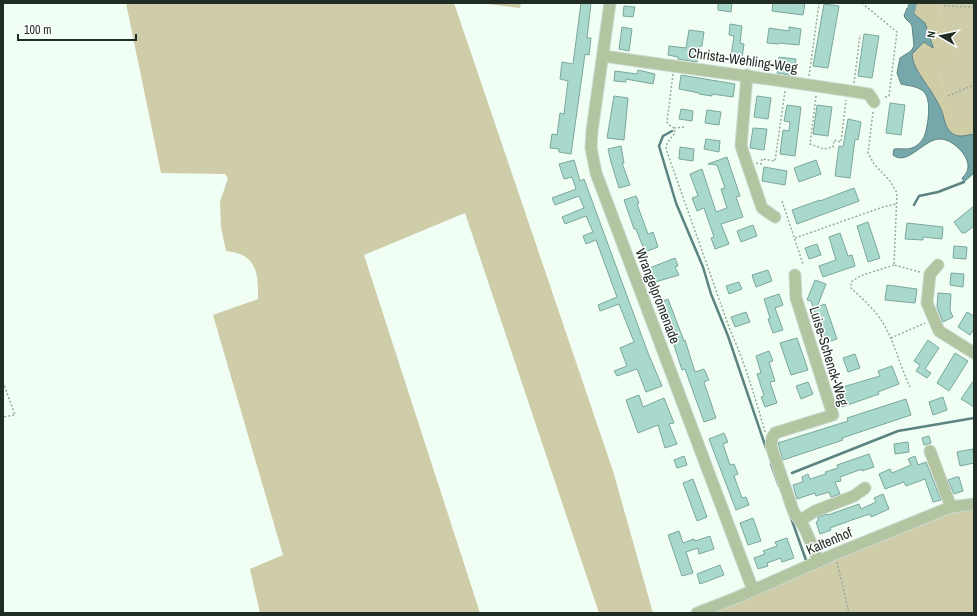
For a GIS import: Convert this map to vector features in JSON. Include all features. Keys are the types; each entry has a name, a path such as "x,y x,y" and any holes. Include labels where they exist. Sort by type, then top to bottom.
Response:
{"street":[{"name":"Wrangelpromenade","path":"610,3 592,131 591,148 596,173 753,590"},
{"name":"Christa-Wehling-Weg","path":"603,56 747,75 869,94 874,102"},
{"path":"747,75 741,146 762,208 775,217"},
{"path":"938,265 930,274 927,303 939,331 974,353"},
{"name":"Luise-Schenck-Weg","path":"772,438 776,432 833,415 796,298 795,275"},
{"path":"772,438 772,446 794,513 801,520 818,561"},
{"path":"930,451 951,507"},
{"path":"801,520 814,511 854,496 865,488"},
{"name":"Kaltenhof","path":"697,613 818,561 951,507 974,504"}],"path":[{"path":"862,3 897,32 889,96 874,102 868,153 874,164 890,181 897,193 894,265"},
{"path":"819,4 812,85 810,144 824,149 833,147 834,140 841,142 860,35"},
{"path":"944,6 974,7"},
{"path":"674,66 667,122 674,128 684,127"},
{"path":"746,162 761,164 762,159 775,161 786,81"},
{"path":"948,96 974,85"},
{"path":"674,128 675,133 667,143 666,150 730,330 738,347 755,395 765,433 772,438"},
{"path":"782,201 803,264"},
{"path":"795,238 883,207 896,204"},
{"path":"910,387 891,338 882,322 851,288 851,282 860,276 894,265 930,274"},
{"path":"891,338 925,323 933,317"},
{"path":"3,382 15,415 3,417"},
{"path":"835,554 849,613"}],"shaded area":[{"path":"126,3 454,3 613,471 653,613 599,613 465,213 364,255 480,613 260,613 250,569 283,555 213,315 258,299 256,271 254,266 245,256 226,251 221,227 220,202 228,178 225,174 161,173"},
{"path":"479,3 521,3 520,8"},
{"path":"908,3 937,3 951,58 938,69 955,126 974,119 974,134 958,136 950,132 946,126 941,109 915,67 912,54 924,42 933,47 925,23 907,8"},
{"path":"937,3 974,3 974,119 955,127 938,69 941,18"},
{"path":"974,509 974,613 706,613 841,555 951,512"}],"water":[{"path":"907,8 925,23 933,48 924,42 912,54 913,59 917,70 941,109 948,129 950,132 958,136 974,134 974,173 964,182 962,178 967,172 968,162 959,148 945,140 934,140 910,155 904,157 898,158 893,155 894,149 910,148 916,146 922,140 928,120 929,107 924,92 916,87 901,84 897,73 900,58 911,51 914,46 912,26 904,16"}],"building":[{"path":"581,3 591,3 587,38 591,38 589,55 585,54 571,154 559,152 559,149 550,148 552,134 557,135 560,113 564,114 568,81 560,79 562,62 573,64"},
{"path":"718,3 732,3 731,12 718,10"},
{"path":"773,3 805,3 803,15 772,11"},
{"path":"824,4 839,6 828,68 813,66"},
{"path":"624,6 635,7 633,17 623,16"},
{"path":"730,24 742,26 740,43 744,44 742,58 731,56 734,36 729,35"},
{"path":"622,27 632,29 629,51 619,49"},
{"path":"789,27 801,29 799,45 767,43 769,28 789,31"},
{"path":"689,30 704,32 702,46 700,46 697,62 678,59 678,57 668,55 669,46 686,48"},
{"path":"864,34 879,36 872,78 858,76"},
{"path":"779,57 796,59 794,76 777,73"},
{"path":"638,70 655,74 653,84 626,79 626,82 614,81 615,71 637,74"},
{"path":"681,75 735,84 733,97 712,94 712,96 679,89"},
{"path":"614,96 628,98 624,140 607,138"},
{"path":"757,96 771,98 768,119 754,117"},
{"path":"890,103 905,105 901,135 886,133"},
{"path":"787,105 801,107 795,156 780,154 783,130 789,131 790,122 784,121"},
{"path":"817,105 832,107 828,136 813,134"},
{"path":"681,109 693,111 692,121 679,119"},
{"path":"707,110 721,112 719,125 705,123"},
{"path":"848,119 861,122 858,140 855,139 850,178 835,176 839,146 843,147"},
{"path":"753,128 767,129 764,150 750,148"},
{"path":"706,139 720,141 719,152 704,149"},
{"path":"621,146 624,163 622,163 630,185 619,188 608,149"},
{"path":"680,147 694,149 693,161 679,159"},
{"path":"727,157 740,196 736,197 743,217 721,224 729,244 715,249 711,238 714,237 704,208 697,211 692,198 698,196 690,174 702,169 716,212 727,208 721,189 725,188 717,165 708,164"},
{"path":"574,160 580,181 584,179 648,353 662,386 646,392 637,369 617,376 614,371 627,366 620,348 634,342 619,304 600,311 598,305 617,297 596,240 586,244 583,236 593,232 586,216 565,224 562,217 584,208 579,196 555,205 552,198 576,189 572,177 564,179 559,164"},
{"path":"816,160 821,174 799,182 794,168"},
{"path":"764,167 787,171 785,185 762,181"},
{"path":"854,188 859,201 797,224 792,210"},
{"path":"636,196 639,203 637,204 648,234 653,232 658,247 645,252 636,229 634,229 624,200"},
{"path":"974,206 974,226 965,233 962,233 954,222"},
{"path":"868,222 880,258 868,262 857,226"},
{"path":"907,223 943,227 942,239 923,237 923,240 905,239"},
{"path":"753,225 757,236 741,242 737,231"},
{"path":"840,233 848,256 852,255 855,266 823,277 819,266 836,260 829,237"},
{"path":"817,244 821,255 809,259 805,248"},
{"path":"954,246 967,247 966,259 953,258"},
{"path":"675,258 678,266 675,267 679,275 652,283 647,269"},
{"path":"768,270 772,281 756,287 752,275"},
{"path":"951,273 964,274 963,287 950,285"},
{"path":"815,280 826,284 817,307 825,304 837,339 825,343 811,301 807,300"},
{"path":"739,282 742,289 729,294 726,286"},
{"path":"887,285 917,289 915,303 885,300"},
{"path":"938,293 951,294 950,310 953,317 943,322 937,307"},
{"path":"779,294 783,305 775,308 783,330 773,333 768,319 770,318 764,299"},
{"path":"668,299 684,341 685,340 695,372 704,369 709,380 704,382 716,418 704,422 685,369 682,370 658,303"},
{"path":"746,312 750,322 735,327 731,317"},
{"path":"967,312 974,316 974,329 970,335 958,327"},
{"path":"797,338 808,370 791,375 780,343"},
{"path":"928,340 939,348 925,369 931,373 927,378 916,371 920,365 914,361"},
{"path":"769,351 773,361 769,362 775,381 770,382 777,403 765,407 761,397 764,396 757,374 761,373 756,356"},
{"path":"955,353 968,361 949,391 937,383"},
{"path":"855,354 860,368 848,372 843,358"},
{"path":"892,366 899,384 878,392 879,394 842,407 836,389 880,376 878,371"},
{"path":"974,380 974,407 961,399"},
{"path":"808,382 813,394 801,399 796,386"},
{"path":"639,395 643,407 664,398 674,423 669,424 677,444 665,448 658,425 638,433 626,400"},
{"path":"943,397 947,410 933,415 929,402"},
{"path":"906,399 911,415 783,460 778,443 848,421 847,418"},
{"path":"724,433 728,442 723,444 730,465 734,464 738,474 734,476 742,498 746,497 749,505 736,510 709,439"},
{"path":"929,436 931,443 924,445 922,438"},
{"path":"908,442 909,452 895,454 894,444"},
{"path":"973,449 974,463 960,466 957,452"},
{"path":"869,454 874,467 862,471 862,469 840,477 841,481 835,482 840,494 831,497 829,492 816,496 815,493 797,499 793,485 803,482 802,477 808,474 810,479 826,474 825,472 838,468 837,465"},
{"path":"684,456 687,465 677,468 674,460"},
{"path":"915,456 918,465 926,462 941,500 933,502 925,479 906,486 904,482 885,489 879,474 890,469 892,473 911,465 908,459"},
{"path":"959,477 963,491 954,494 948,480"},
{"path":"693,479 707,517 697,521 683,483"},
{"path":"883,494 889,509 871,517 870,514 852,520 830,528 831,530 820,534 816,522 818,521 818,517 859,504 861,509 876,502 874,498"},
{"path":"753,518 761,541 748,545 740,523"},
{"path":"679,531 683,543 710,536 714,549 699,554 698,548 686,552 693,573 682,576 668,535"},
{"path":"787,538 794,558 782,562 781,558 767,563 768,566 758,569 754,558 765,554 763,551 777,546 775,542"},
{"path":"720,565 724,575 700,584 697,574"}],"waterway":[{"path":"911,11 913,3"},
{"path":"672,131 663,136 659,146 676,203 703,267 711,294 728,336 766,448"},
{"path":"914,205 919,196 938,192 964,182"},
{"path":"792,473 898,431 974,418"},
{"path":"771,464 779,486"},
{"path":"790,515 806,560"}]}
